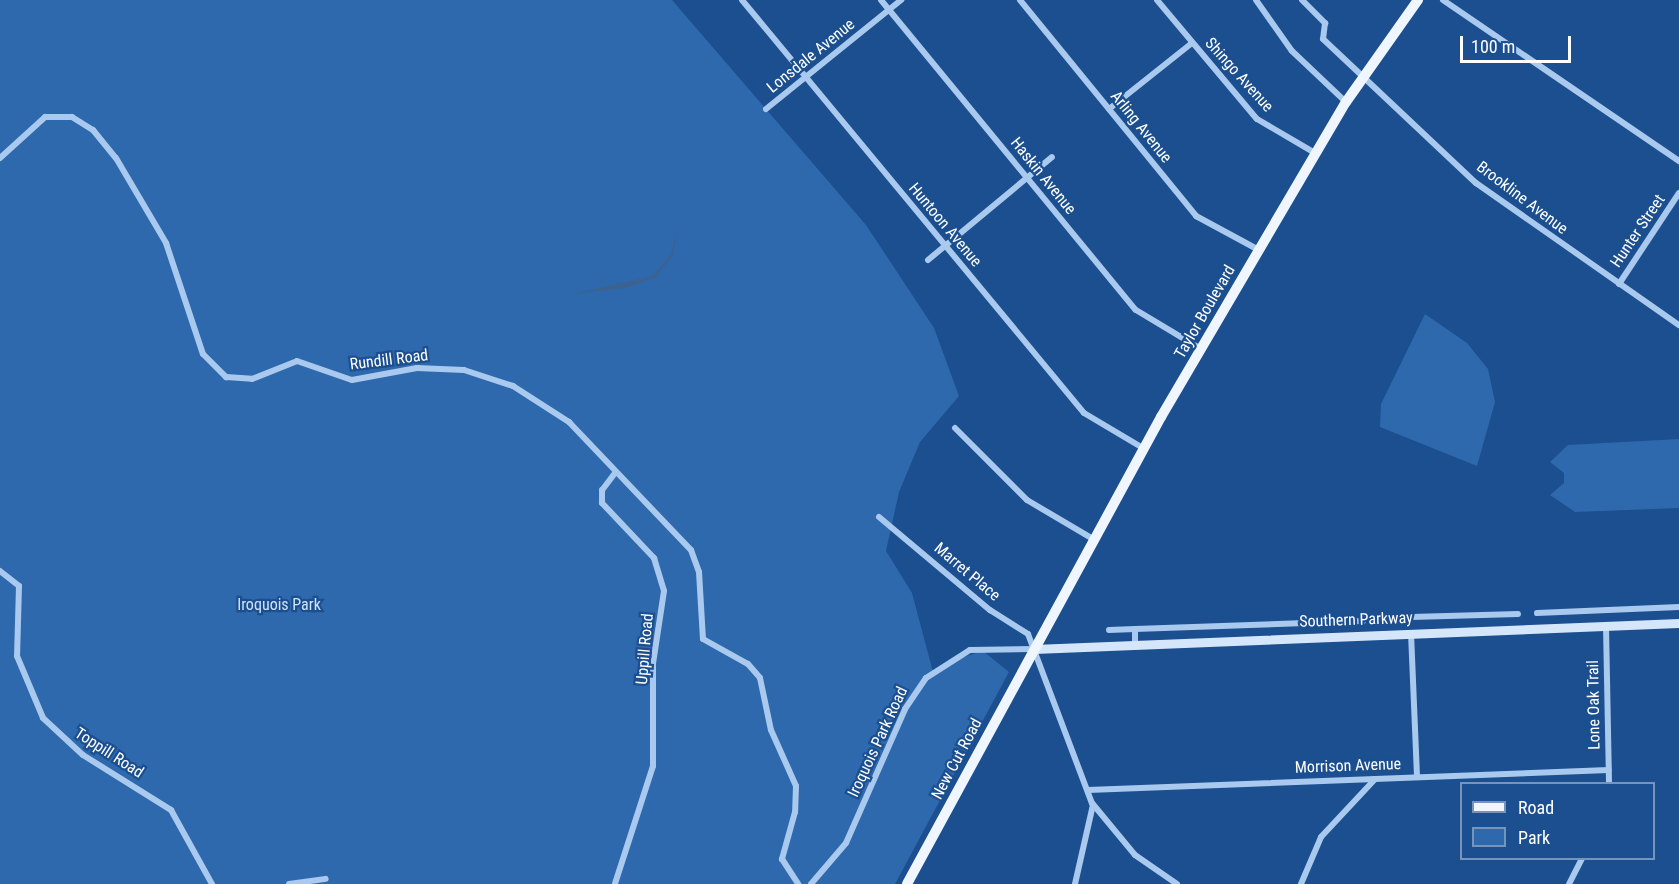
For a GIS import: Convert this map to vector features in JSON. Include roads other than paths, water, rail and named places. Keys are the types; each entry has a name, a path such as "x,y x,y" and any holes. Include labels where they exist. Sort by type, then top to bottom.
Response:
{"main road":[{"name":"Taylor Boulevard","path":"1034,649 1143,448 1316,153 1363,75 1415,1"},
{"name":"Southern Parkway","path":"1034,649 1679,623"},
{"name":"New Cut Road","path":"907,884 1034,649"}],"street":[{"name":"Huntoon Avenue","path":"742,0 1084,412 1143,448"},
{"name":"Haskin Avenue","path":"881,0 1140,315 1202,349"},
{"name":"Lonsdale Avenue","path":"766,109 901,0"},
{"name":"Arling Avenue","path":"1020,0 1196,216 1259,250"},
{"name":"Shingo Avenue","path":"1157,0 1257,119 1316,153"},
{"path":"1256,0 1292,51 1346,102"},
{"name":"Brookline Avenue","path":"1302,0 1325,23 1323,39 1493,197 1679,325"},
{"path":"1443,0 1679,161"},
{"path":"1109,109 1192,43"},
{"name":"Rundill Road","path":"0,158 45,117 72,117 93,130 166,243 203,354 226,377 252,379 297,361 352,380 417,368 464,370 537,399 569,422 615,473 691,550 699,572 703,639 748,664 760,678 771,730 796,786 782,859 798,884"},
{"path":"928,260 1052,157"},
{"name":"Hunter Street","path":"1619,284 1679,193"},
{"path":"955,428 1027,500 1093,539"},
{"name":"Uppill Road","path":"615,473 602,490 602,503 654,558 663,591 654,664 653,766 615,884"},
{"name":"Marret Place","path":"879,517 990,610 1028,634 1093,805"},
{"name":"Toppill Road","path":"0,571 19,586 17,656 43,718 67,743 171,810 212,884"},
{"path":"1537,613 1679,607"},
{"path":"1376,618 1518,614"},
{"path":"1343,621 1345,636"},
{"path":"1109,630 1363,621"},
{"name":"Lone Oak Trail","path":"1606,626 1609,782"},
{"path":"1135,628 1135,644"},
{"path":"1411,633 1417,777"},
{"name":"Iroquois Park Road","path":"811,884 846,843 905,708 926,678 970,650 1034,649"},
{"name":"Morrison Avenue","path":"1088,790 1609,770"},
{"path":"1300,884 1321,837 1375,779"},
{"path":"1075,884 1093,805"},
{"path":"1093,805 1135,855 1177,884"},
{"path":"1569,884 1581,860"},
{"path":"289,884 326,879"}],"park label":[{"name":"Iroquois Park","path":"279,605"}]}
